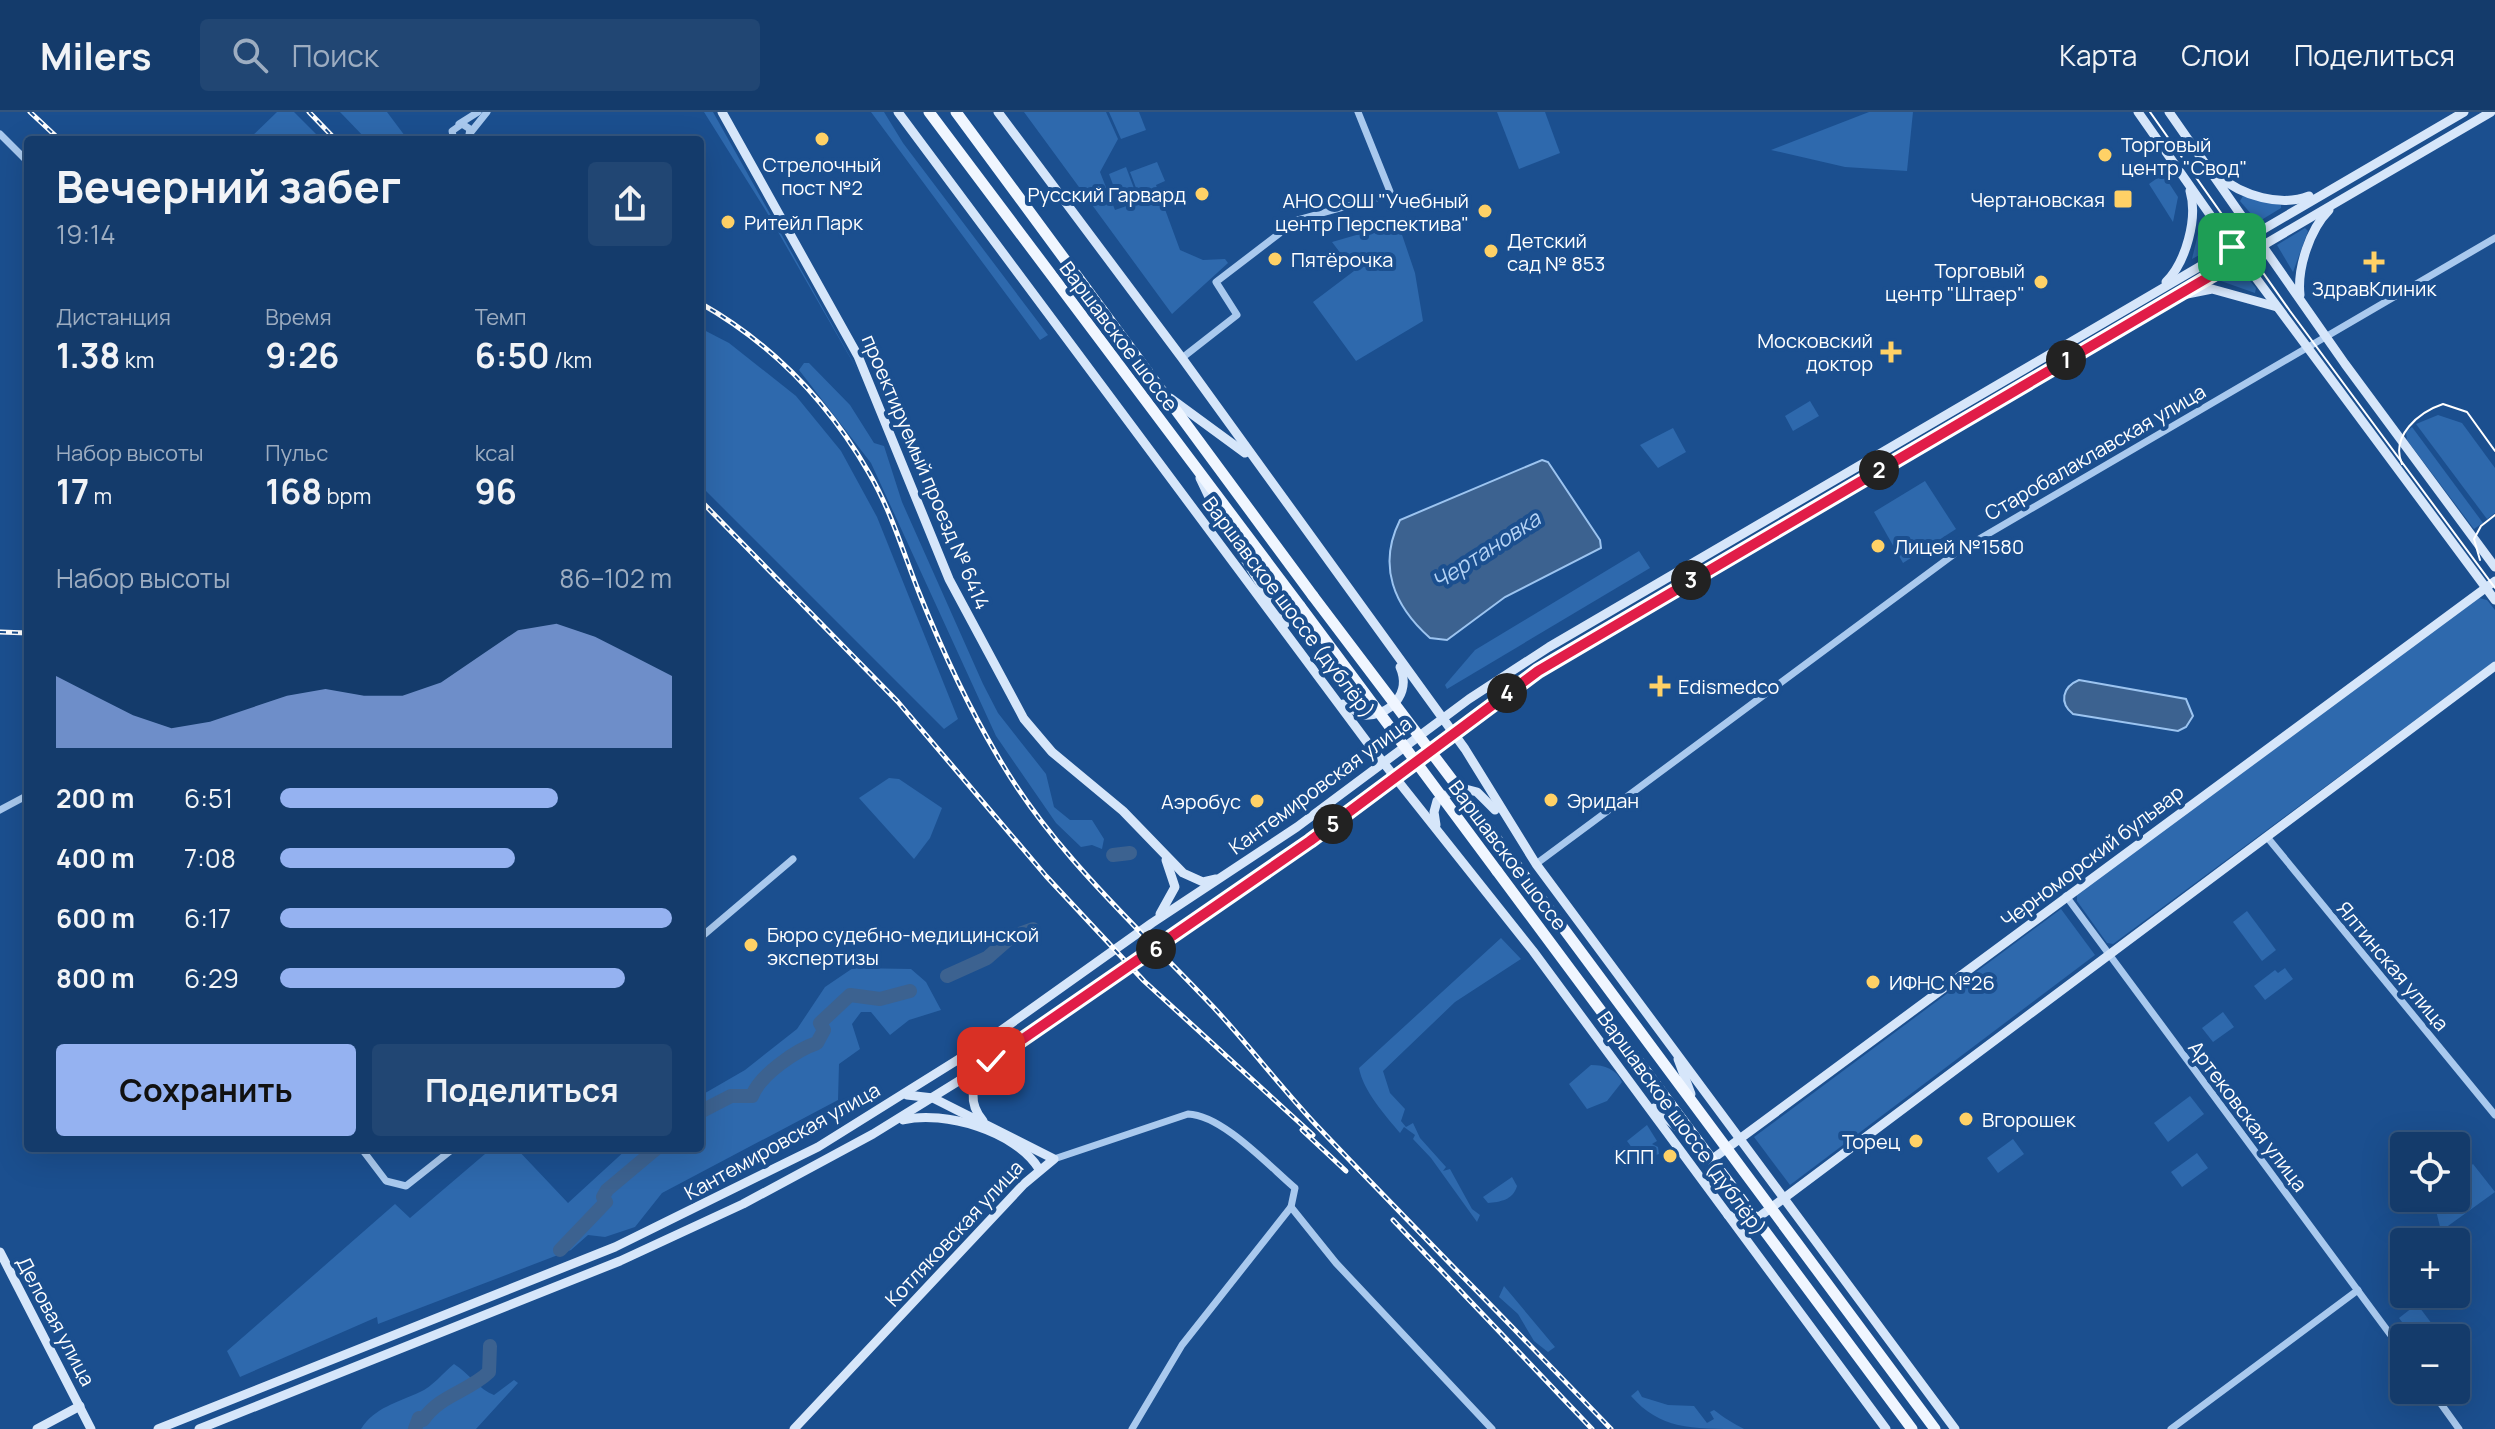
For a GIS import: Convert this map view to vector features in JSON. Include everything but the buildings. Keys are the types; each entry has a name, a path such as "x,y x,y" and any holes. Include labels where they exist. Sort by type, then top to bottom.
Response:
{"main road":[{"name":"проектируемый проезд № 6414","path":"722,112 858,356 895,440 937,552 1003,684 1024,719 1052,752 1123,811 1183,873 1197,880 1228,874"},
{"name":"Варшавское шоссе (дублёр)","path":"898,112 1311,668 1508,919 1886,1429"},
{"name":"Варшавское шоссе","path":"929,112 1912,1429"},
{"name":"Варшавское шоссе (дублёр)","path":"998,112 1182,358 1453,733 1536,864 1955,1429"},
{"path":"2138,112 2232,247 2243,253 2308,349 2495,600"},
{"path":"2169,112 2495,567"},
{"path":"2210,168 2242,192 2289,201 2331,188 2464,112"},
{"path":"2165,302 2243,253 2262,245 2491,112"},
{"name":"Варшавское шоссе","path":"958,115 1935,1429"},
{"path":"2157,291 2179,264 2193,219 2187,184"},
{"name":"Кантемировская улица","path":"158,1429 615,1247 787,1164 904,1095 1338,798 1489,686 1725,543 2331,188"},
{"path":"2301,299 2302,269 2316,225 2349,195"},
{"path":"2243,253 2254,234"},
{"path":"2165,302 2212,289 2279,308"},
{"name":"Кантемировская улица","path":"199,1429 620,1261 743,1204 895,1122 991,1061 1349,813 1554,660 2165,302"},
{"path":"1164,392 1191,415 1238,446 1262,469"},
{"path":"1194,465 1217,514 1311,668"},
{"name":"Черноморский бульвар","path":"1708,1155 1727,1149 2495,581"},
{"path":"1326,687 1356,714 1370,716 1389,709 1398,699 1403,679 1387,643"},
{"path":"1725,1213 1742,1221 1756,1219 2495,666"},
{"path":"1439,833 1434,812 1437,801 1458,787 1477,792 1509,824"},
{"path":"1338,798 1350,799 1353,804 1349,813"},
{"name":"проектируемый проезд № 6414","path":"1152,923 1171,900 1175,887 1163,853"},
{"path":"1675,1048 1699,1111"},
{"path":"985,1123 975,1110 973,1090 991,1061"},
{"path":"904,1095 933,1098 1054,1159"},
{"path":"1640,1095 1708,1155"},
{"path":"895,1122 933,1115 965,1122 1020,1148 1039,1169"},
{"name":"Котляковская улица","path":"794,1429 1039,1169 1054,1159"},
{"name":"Деловая улица","path":"0,1252 94,1428"},
{"path":"37,1429 80,1406"}],"street":[{"path":"453,136 452,131 459,124 478,112"},
{"path":"470,136 487,112"},
{"path":"1182,358 1237,315 1216,282 1297,220 1391,194 1358,112"},
{"path":"459,124 468,127 470,136"},
{"path":"0,134 24,158"},
{"path":"2418,139 2418,147 2427,149"},
{"name":"Старобалаклавская улица","path":"1536,864 1957,552 2495,238"},
{"path":"2182,276 2192,279 2188,289"},
{"path":"1882,451 1877,460 1888,464"},
{"path":"1725,543 1734,546 1731,557"},
{"path":"1489,686 1485,696 1498,700"},
{"path":"0,810 24,797"},
{"name":"Ялтинская улица","path":"2267,837 2495,1115"},
{"path":"704,935 793,859"},
{"name":"Артековская улица","path":"2066,896 2390,1334"},
{"name":"Котляковская улица","path":"1054,1159 1188,1114 1199,1114 1217,1123 1295,1188 1291,1207"},
{"path":"364,1152 386,1181 406,1186 449,1152"},
{"path":"1132,1429 1182,1345 1291,1207 1336,1263 1492,1429"},
{"path":"2171,1429 2358,1290"},
{"path":"2441,1404 2459,1429"}],"shaded area":[{"path":"277,112 294,112 318,136 252,136"},
{"path":"340,112 387,112 405,136 363,136"},
{"path":"704,112 713,112 863,380 766,211"},
{"path":"871,112 884,112 903,143 1048,335 1040,340"},
{"path":"1024,112 1106,112 1118,139 1100,172 1115,210 1141,201 1130,172 1157,162 1165,181 1156,185 1180,250 1203,260 1225,259 1228,263 1172,314"},
{"path":"1109,112 1139,112 1146,130 1121,139"},
{"path":"1497,112 1545,112 1560,153 1519,169"},
{"path":"1869,112 1913,112 1907,171 1845,167 1771,150"},
{"path":"1126,167 1138,199 1121,206 1109,174"},
{"path":"2163,174 2178,197 2173,222 2149,184"},
{"path":"2243,196 2281,205 2281,208 2258,222 2240,201"},
{"path":"2204,219 2222,243 2192,259 2201,221"},
{"path":"1398,223 1415,273 1423,321 1356,361 1313,302 1354,271 1332,242"},
{"path":"2305,228 2308,231 2293,272 2277,245"},
{"path":"2239,268 2256,288 2255,293 2218,280"},
{"path":"704,330 729,343 796,396 841,451 877,517 958,719 944,729 704,489"},
{"path":"804,363 809,363 850,405 874,443 884,446 902,502 998,713 1046,774 1054,807 1070,820 1092,820 1104,839 1102,849 1092,845 1081,847 1056,823 996,736 871,463 799,370"},
{"path":"1810,401 1819,416 1793,431 1785,416"},
{"path":"2438,415 2462,423 2495,468 2495,513 2487,519 2416,424"},
{"path":"2412,427 2483,523 2474,529 2407,440 2406,432"},
{"path":"1673,428 1686,452 1658,468 1640,445"},
{"path":"1925,481 1956,529 1903,563 1874,512"},
{"path":"1639,551 1650,568 1447,689 1445,685 1475,650"},
{"path":"2475,597 2487,600 2495,610 2495,661 2113,944 2107,943 2077,901 2077,892"},
{"path":"889,778 899,779 942,808 930,838 914,859 859,798"},
{"path":"2061,909 2095,955 1790,1185 1754,1137"},
{"path":"2247,911 2276,950 2262,961 2233,922"},
{"path":"1501,938 1521,959 1455,1002 1383,1071 1390,1093 1405,1109 1401,1121 1406,1127 1413,1123 1420,1138 1446,1167 1443,1171 1450,1169 1472,1209 1480,1215 1477,1222 1431,1158 1413,1139 1415,1135 1404,1127 1400,1133 1382,1111 1365,1085 1359,1068"},
{"path":"853,968 911,969 926,982 941,1010 909,1020 890,1035 871,1012 861,1012 852,1024 860,1049 839,1064 838,1100 662,1193 635,1227 605,1237 588,1235 571,1250 378,1324 377,1317 240,1377 227,1351 395,1204 410,1218 487,1152 520,1152 568,1203 624,1152 704,1152 704,1094 745,1070 797,1029 825,987"},
{"path":"2285,968 2293,979 2265,1000 2254,986 2275,970 2278,973"},
{"path":"2223,1012 2234,1027 2213,1042 2202,1028"},
{"path":"1591,1065 1610,1069 1622,1082 1607,1101 1587,1109 1569,1084"},
{"path":"2190,1096 2204,1114 2168,1142 2154,1123"},
{"path":"1647,1125 1657,1141 1652,1144 1658,1147 1659,1154 1641,1160 1627,1141"},
{"path":"2013,1139 2024,1154 1998,1173 1987,1158"},
{"path":"2197,1153 2208,1168 2182,1187 2171,1172"},
{"path":"2473,1164 2495,1192 2470,1210 2470,1166"},
{"path":"1512,1177 1517,1186 1512,1194 1501,1201 1488,1203 1483,1197"},
{"path":"2436,1212 2467,1212 2445,1228 2440,1228"},
{"path":"1504,1286 1555,1347 1548,1352 1534,1341 1518,1314 1499,1297"},
{"path":"2412,1308 2420,1308 2432,1324 2404,1324 2399,1318"},
{"path":"454,1364 494,1395 514,1380 518,1383 476,1429 361,1429 373,1415 424,1390"},
{"path":"1638,1390 1642,1397 1668,1405 1694,1406 1707,1423 1714,1419 1710,1412 1714,1410 1744,1429 1692,1427 1665,1421 1631,1396"}],"water":[{"path":"1542,460 1548,462 1600,540 1601,548 1505,597 1447,640 1430,638 1407,613 1393,584 1390,553 1400,520"},
{"path":"2079,680 2186,699 2193,716 2186,727 2178,731 2073,714 2064,696 2069,687"}],"waterway":[{"name":"Чертановка","path":"1113,855 1130,853"},
{"name":"Чертановка","path":"947,976 987,958 1011,937 1033,929"},
{"name":"Чертановка","path":"704,1110 731,1096 752,1096 780,1064 817,1043 824,1030 820,1023 850,995 880,999 910,991"},
{"name":"Чертановка","path":"560,1250 606,1202 603,1197 607,1190 652,1152"},
{"name":"Чертановка","path":"415,1429 419,1418 423,1420 446,1399 489,1372 490,1346"}],"tram line":[{"path":"2150,112 2290,311 2495,588"},
{"path":"2402,464 2400,444 2409,426 2443,404 2467,412 2495,451"},
{"path":"2480,560 2474,539 2481,526 2495,515"}],"railway":[{"path":"30,112 56,136"},
{"path":"309,112 332,136"},
{"path":"704,305 751,336 796,376 853,447 884,502 928,616 965,696 1019,791 1044,825 1099,889 1217,1011 1319,1128 1611,1429"},
{"path":"704,504 898,702 1046,876 1144,981 1313,1135"},
{"path":"0,632 24,633"},
{"path":"1302,1130 1346,1171"},
{"path":"1393,1220 1592,1429"}],"place":[{"name":"Стрелочный пост №2","path":"822,139"},
{"name":"Торговый центр \"Свод\"","path":"2105,155"},
{"name":"Русский Гарвард","path":"1202,194"},
{"name":"Чертановская","path":"2123,199"},
{"name":"АНО СОШ \"Учебный центр Перспектива\"","path":"1485,211"},
{"name":"Ритейл Парк","path":"728,222"},
{"name":"Детский сад № 853","path":"1491,251"},
{"name":"Пятёрочка","path":"1275,259"},
{"name":"ЗдравКлиник","path":"2374,262"},
{"name":"Торговый центр \"Штаер\"","path":"2041,282"},
{"name":"Московский доктор","path":"1891,352"},
{"name":"Лицей №1580","path":"1878,546"},
{"name":"Edismedco","path":"1660,686"},
{"name":"Эридан","path":"1551,800"},
{"name":"Аэробус","path":"1257,801"},
{"name":"Бюро судебно-медицинской экспертизы","path":"751,945"},
{"name":"ИФНС №26","path":"1873,982"},
{"name":"Вгорошек","path":"1966,1119"},
{"name":"Торец","path":"1916,1141"},
{"name":"КПП","path":"1670,1156"}],"route":[{"path":"991,1061 1212,911 1554,660 2241,258 2232,247"}]}
